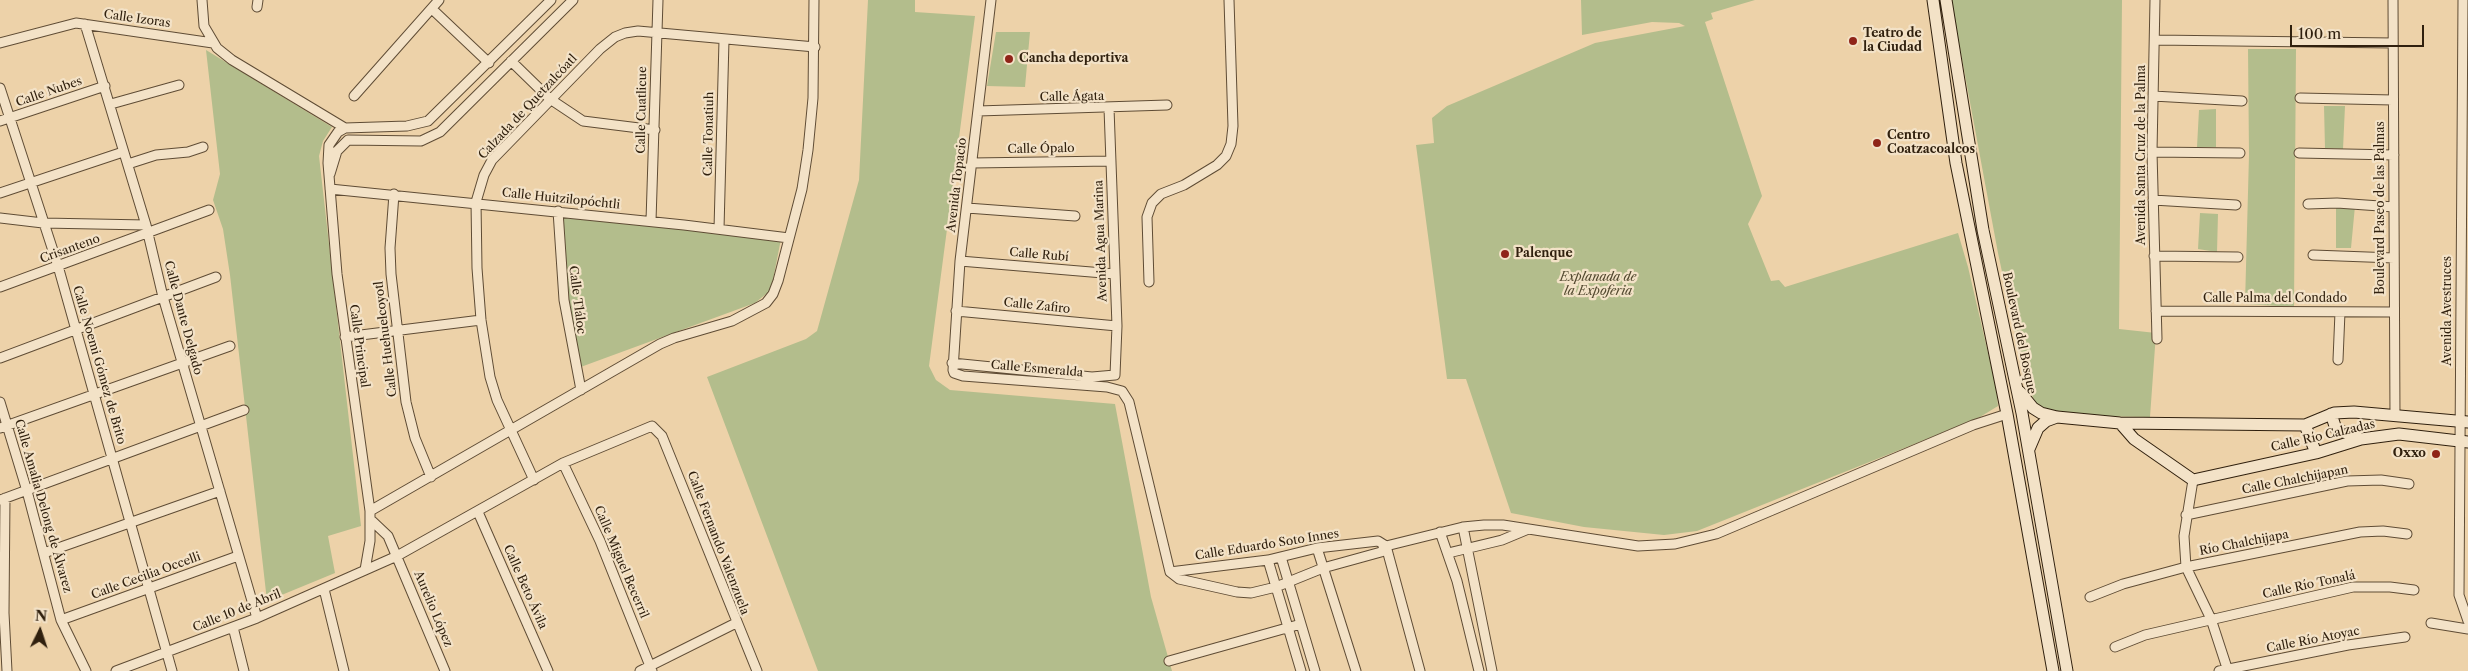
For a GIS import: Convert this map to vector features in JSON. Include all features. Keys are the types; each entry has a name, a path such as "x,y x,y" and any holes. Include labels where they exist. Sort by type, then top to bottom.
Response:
{"main road":[{"path":"1933,0 1956,163 2007,414 2052,671"},
{"name":"Boulevard del Bosque","path":"1946,0 1988,252 2029,450 2067,671"},
{"path":"1974,255 1980,250 1988,252"},
{"path":"2016,388 2033,408 2057,417 2120,423 2304,425 2331,414 2354,412 2464,422"},
{"path":"2331,414 2336,429 2361,439"},
{"path":"2029,450 2038,428 2046,421 2057,417"},
{"path":"2120,423 2126,431 2142,444 2193,480"},
{"path":"2142,444 2138,436 2139,431 2149,423"},
{"path":"2304,425 2316,453"},
{"name":"Calle Río Calzadas","path":"2193,480 2316,453 2361,439 2399,434 2466,443"},
{"path":"2044,620 2058,617"}],"street":[{"path":"202,0 204,26 213,43 232,60 345,128 407,126 428,121 551,0"},
{"path":"354,96 439,0"},
{"name":"Calle Principal","path":"329,176 337,151 348,140 411,141 431,138 440,132 572,0"},
{"name":"Calle Cuatlicue","path":"651,221 658,0"},
{"path":"397,556 388,536 370,515 581,390 674,338 732,321 758,309 774,294 802,189 808,150 814,98 814,0"},
{"name":"Avenida Topacio","path":"953,368 960,261 991,0"},
{"name":"Avenida Santa Cruz de la Palma","path":"2155,0 2152,152 2156,340"},
{"name":"Boulevard Paseo de las Palmas","path":"2393,0 2395,415"},
{"name":"Avenida Avestruces","path":"2463,0 2465,54 2464,422 2466,443 2459,595 2468,621"},
{"path":"1149,282 1147,217 1152,203 1162,194 1184,185 1217,165 1226,156 1231,144 1233,126 1228,1"},
{"path":"432,9 489,62"},
{"name":"Calle Izoras","path":"0,43 76,23 213,43"},
{"name":"Calle Dante Delgado","path":"85,24 111,104 123,152 147,229 163,297 257,618"},
{"name":"Calzada de Quetzalcóatl","path":"534,480 510,432 490,377 481,320 475,237 476,202 484,174 492,160 550,99 614,37 625,33 638,31 815,47"},
{"name":"Calle Tonatiuh","path":"719,229 724,40"},
{"path":"2155,40 2393,43"},
{"path":"511,61 550,99 583,121 655,130"},
{"path":"111,104 179,85"},
{"name":"Calle Nubes","path":"0,121 105,86"},
{"name":"Calle Noemi Gómez de Brito","path":"0,88 58,266 172,671"},
{"path":"2153,96 2242,101"},
{"path":"2300,98 2394,100"},
{"name":"Calle Ágata","path":"978,111 1167,105"},
{"name":"Avenida Agua Marina","path":"953,368 1111,377 1116,373 1117,326 1109,108"},
{"name":"Calle Principal","path":"345,128 338,132 329,145 329,176 337,274 370,515 370,541 365,570"},
{"path":"128,164 156,155 188,152 203,147"},
{"path":"0,193 123,152"},
{"path":"2152,152 2240,152"},
{"path":"2299,152 2394,155"},
{"name":"Calle Ópalo","path":"972,163 1110,161"},
{"name":"Calle Huitzilopóchtli","path":"330,189 476,202 789,238"},
{"name":"Calle Huehuelcoyotl","path":"394,194 390,248 406,402 415,438 431,478"},
{"path":"2153,200 2236,204"},
{"path":"2308,204 2337,203 2394,207"},
{"path":"967,208 1075,216"},
{"path":"147,229 209,210"},
{"name":"Calle Tláloc","path":"558,211 564,300 581,390"},
{"name":"Crisanteno","path":"0,218 147,229"},
{"name":"Crisanteno","path":"0,287 58,266 147,229"},
{"path":"2314,255 2394,258"},
{"path":"2154,256 2238,257"},
{"name":"Calle Rubí","path":"960,261 1115,274"},
{"path":"0,358 216,277"},
{"name":"Calle Zafiro","path":"956,310 1117,326"},
{"name":"Calle Palma del Condado","path":"2156,311 2394,312"},
{"path":"2338,360 2340,312"},
{"path":"346,337 481,320"},
{"path":"4,427 230,346"},
{"name":"Calle Esmeralda","path":"953,368 963,376 1118,389 1122,391 1129,402 1170,572"},
{"name":"Calle Amalia Delong de Álvarez","path":"0,402 4,427 27,490 61,620 86,671"},
{"path":"7,671 2,499 244,410"},
{"name":"Calle Eduardo Soto Innes","path":"1170,572 1179,579 1237,592 1251,593 1276,587 1323,568 1381,552 1386,546 1463,527 1495,524 1638,546 1675,544 1703,539 1972,425 2007,414"},
{"name":"Calle Fernando Valenzuela","path":"564,463 652,426 662,436 757,671"},
{"path":"365,570 397,556 564,463"},
{"name":"Calle Miguel Becerril","path":"564,463 600,540 651,668"},
{"path":"2193,480 2186,514 2184,536 2186,567 2211,619 2225,670"},
{"name":"Calle Chalchijapan","path":"2186,514 2347,481 2381,480 2409,484"},
{"path":"44,553 131,524 220,491"},
{"name":"Calle Beto Ávila","path":"478,512 548,671"},
{"path":"1463,527 1492,671"},
{"path":"1448,553 1508,538 1526,530"},
{"name":"Río Chalchijapa","path":"2090,598 2123,584 2186,567 2360,532 2383,531 2407,534"},
{"path":"1440,532 1448,553 1479,671"},
{"name":"Calle Eduardo Soto Innes","path":"1170,572 1268,560 1317,548 1378,541 1386,546"},
{"path":"1386,546 1420,671"},
{"path":"1317,548 1356,671"},
{"name":"Calle Cecilia Occelli","path":"61,620 238,556"},
{"name":"Aurelio López","path":"397,556 445,671"},
{"path":"1281,557 1315,671"},
{"path":"1268,560 1301,671"},
{"path":"2459,563 2468,567"},
{"name":"Calle 10 de Abril","path":"116,671 257,618 365,570"},
{"name":"Calle Río Tonalá","path":"2115,647 2145,635 2353,587 2390,587 2414,590"},
{"path":"324,589 344,671"},
{"path":"640,671 651,668 736,623"},
{"path":"2431,623 2468,629"},
{"path":"1169,661 1301,624"},
{"path":"233,627 244,671"},
{"name":"Calle Río Atoyac","path":"2225,670 2348,644 2405,637"}],"green space":[{"path":"868,0 915,0 915,12 975,16 929,366 936,380 950,390 1115,404 1151,597 1172,671 818,671 707,377 806,339 817,331 859,180"},
{"name":"Explanada de la Expoferia","path":"1581,0 1755,0 1711,13 1713,19 1705,22 1762,196 1748,224 1771,281 1779,280 1785,287 1958,233 1968,267 1996,387 1998,406 1980,417 1697,531 1664,535 1584,527 1511,513 1466,379 1447,379 1416,145 1434,143 1432,118 1447,106 1595,43 1685,26 1679,23 1652,22 1582,35"},
{"path":"1951,0 2122,0 2119,329 2156,333 2150,417 2088,416 2049,410 2035,403 2023,370 1998,253"},
{"name":"Cancha deportiva","path":"996,32 1030,32 1025,87 987,86"},
{"path":"2248,49 2296,49 2294,307 2245,304 2249,155"},
{"path":"206,50 332,127 323,141 319,156 361,526 328,536 335,573 267,601 230,275 223,229 213,200 220,174"},
{"path":"2324,106 2345,106 2343,149 2325,148"},
{"path":"2216,109 2216,147 2197,147 2199,110"},
{"path":"2336,205 2355,206 2351,248 2336,248"},
{"path":"2200,213 2218,214 2217,252 2198,249"},
{"path":"562,216 781,239 771,290 755,303 578,368 566,287"}],"place":[{"name":"Teatro de la Ciudad","path":"1853,41"},
{"name":"Cancha deportiva","path":"1009,59"},
{"name":"Centro Coatzacoalcos","path":"1877,143"},
{"name":"Palenque","path":"1505,254"},
{"name":"Oxxo","path":"2436,454"}]}
